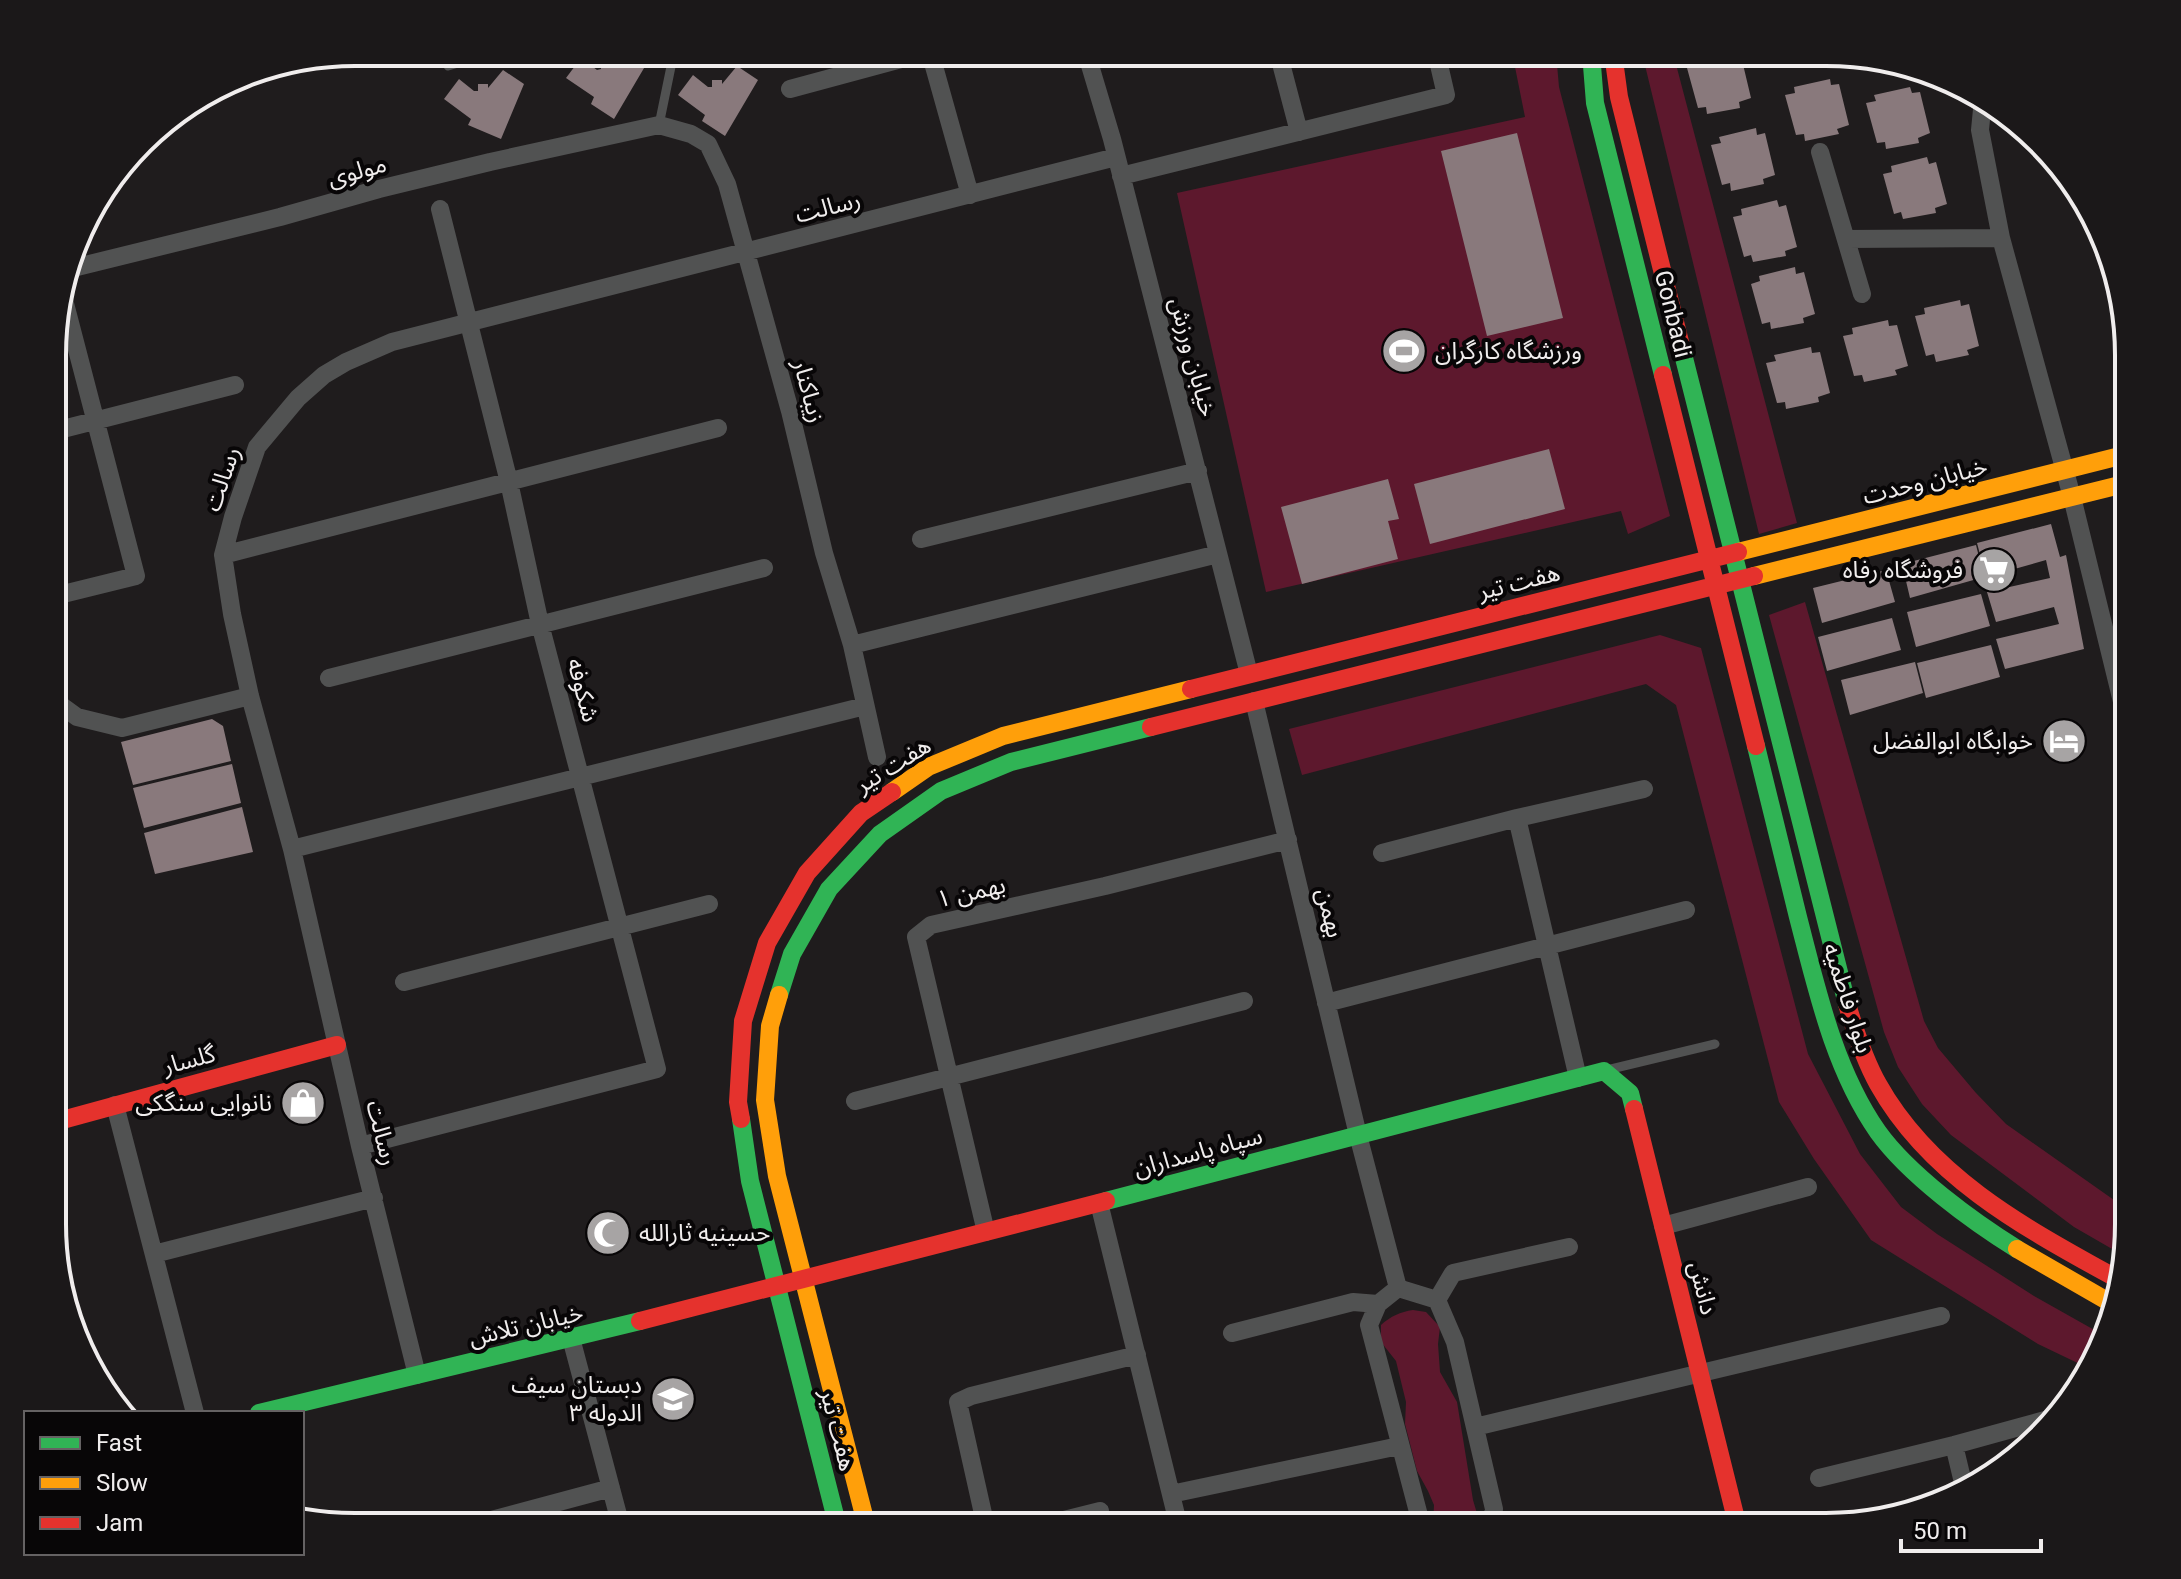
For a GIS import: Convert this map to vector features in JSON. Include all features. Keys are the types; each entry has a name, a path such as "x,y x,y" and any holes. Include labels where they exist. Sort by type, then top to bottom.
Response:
{"main road":[{"name":"Gonbadi","path":"1592,66 1595,103 1716,586"},
{"name":"Gonbadi","path":"1615,66 1619,97 1739,580"},
{"name":"خیابان وحدت","path":"1733,554 2115,457"},
{"path":"1739,580 2115,486"},
{"name":"هفت تیر","path":"834,1513 750,1181 738,1102 743,1021 767,943 807,873 861,813 928,767 1003,736 1733,554"},
{"name":"هفت تیر","path":"863,1513 777,1176 765,1100 770,1026 792,954 829,889 880,834 941,791 1011,762 1739,580"},
{"name":"بلوار فاطمیه","path":"1739,580 1837,969 1854,1030 1879,1085 1912,1134 1951,1173 1995,1207 2110,1275"},
{"name":"بلوار فاطمیه","path":"1716,586 1813,976 1832,1038 1858,1097 1879,1134 1935,1191 1982,1227 2105,1300"},
{"name":"گلسار","path":"66,1119 337,1045"},
{"name":"سپاه پاسداران","path":"803,1280 1604,1071"},
{"name":"دانش","path":"1604,1071 1630,1093 1734,1513"},
{"name":"خیابان تلاش","path":"274,1411 803,1280"}],"street":[{"path":"790,89 876,66"},
{"path":"933,66 970,195"},
{"name":"خیابان ورزش","path":"1090,66 1249,674"},
{"path":"1282,66 1299,132"},
{"path":"1121,176 1446,95 1439,66"},
{"path":"1982,112 1980,130 2001,238 2065,470 2115,673"},
{"name":"زیباکنار","path":"659,125 691,134 708,144 727,184 790,411 824,553 852,645 877,757"},
{"name":"مولوی","path":"80,266 379,189 659,125"},
{"path":"1820,152 1862,294"},
{"name":"رسالت","path":"417,1375 360,1146 292,849 250,696 232,614 223,555 257,447 298,398 324,375 392,342 1116,157"},
{"name":"شکوفه","path":"360,1146 657,1069 540,624 509,482 440,209"},
{"path":"1846,239 2001,238"},
{"path":"66,593 136,576 68,317"},
{"path":"66,428 235,385"},
{"path":"223,555 718,428"},
{"path":"921,539 1198,471"},
{"path":"852,645 1218,554"},
{"path":"329,678 764,568"},
{"path":"66,709 77,717 122,728 250,696"},
{"name":"بهمن","path":"1254,701 1398,1288"},
{"path":"292,849 865,706"},
{"path":"1382,853 1644,789"},
{"path":"1517,818 1578,1078"},
{"name":"بهمن ۱","path":"986,1232 916,937 931,925 1288,840"},
{"path":"404,982 709,904"},
{"path":"1326,1003 1686,910"},
{"path":"855,1101 1244,1001"},
{"path":"115,1105 194,1411"},
{"path":"1663,1226 1808,1187"},
{"path":"154,1254 374,1198"},
{"path":"1099,1203 1176,1513"},
{"path":"1437,1300 1453,1273 1569,1247"},
{"path":"1418,1513 1369,1325 1378,1304 1398,1288 1437,1300 1455,1342 1493,1513"},
{"path":"1232,1333 1353,1302 1378,1304"},
{"path":"1475,1427 1941,1316"},
{"path":"571,1338 618,1513"},
{"path":"983,1513 958,1402 971,1396 1137,1355"},
{"path":"1819,1478 2035,1423"},
{"path":"1954,1445 1962,1478"},
{"path":"1171,1494 1399,1446"},
{"path":"518,1513 611,1488"},
{"path":"1092,1513 1100,1511"}],"lane":[{"path":"659,125 671,66"},
{"path":"1604,1071 1715,1044"}],"shaded area":[{"name":"ورزشگاه کارگران","path":"1515,66 1557,66 1559,87 1670,516 1628,534 1621,511 1266,592 1177,193 1525,117"},
{"path":"1645,66 1676,66 1797,523 1759,534"},
{"path":"1805,602 1924,1021 1938,1048 2006,1124 2115,1200 2114,1250 2074,1227 1951,1135 1922,1104 1898,1067 1884,1032 1769,615"},
{"path":"1660,635 1701,648 1808,1054 1860,1154 1901,1207 1937,1234 2034,1296 2095,1330 2079,1363 2038,1344 1871,1240 1814,1159 1779,1102 1676,705 1646,684 1302,775 1289,729"},
{"path":"1404,1312 1426,1312 1440,1327 1440,1372 1457,1402 1477,1513 1434,1513 1434,1505 1417,1471 1405,1424 1406,1402 1396,1361 1381,1342 1381,1325"}],"building":[{"path":"575,66 601,69 601,66 645,66 614,119 591,104 594,97 566,78"},
{"path":"737,66 758,80 725,136 702,121 705,115 678,95 693,75 712,87 712,80 722,80 722,84"},
{"path":"1743,66 1751,98 1739,102 1740,108 1707,114 1706,107 1698,108 1687,68"},
{"path":"503,70 524,84 501,139 468,125 471,119 444,99 459,79 478,91 478,84 488,84 488,88"},
{"path":"1830,79 1831,85 1839,84 1849,125 1837,129 1839,134 1805,141 1804,134 1796,135 1785,95 1795,93 1794,87"},
{"path":"1910,87 1912,93 1920,92 1930,133 1918,138 1919,143 1886,149 1885,142 1877,143 1866,103 1876,101 1874,95"},
{"path":"1756,128 1757,135 1765,133 1775,175 1763,179 1764,184 1731,191 1730,183 1722,185 1711,145 1721,143 1719,137"},
{"path":"1517,133 1563,318 1487,336 1441,151"},
{"path":"1927,157 1929,164 1936,162 1947,204 1935,208 1936,213 1903,219 1901,212 1894,214 1883,174 1892,172 1891,166"},
{"path":"1777,200 1779,207 1786,205 1797,247 1785,251 1786,256 1753,262 1751,255 1744,257 1733,217 1742,215 1741,209"},
{"path":"1795,267 1796,274 1804,272 1815,314 1803,318 1804,323 1771,329 1770,322 1762,324 1751,284 1760,281 1759,276"},
{"path":"1960,300 1961,306 1969,304 1979,346 1967,350 1969,355 1936,362 1934,354 1926,356 1915,316 1925,314 1924,308"},
{"path":"1888,320 1889,326 1897,325 1908,366 1895,370 1897,375 1864,382 1862,375 1854,376 1843,336 1853,334 1852,328"},
{"path":"1811,347 1812,353 1820,352 1830,393 1818,397 1819,402 1786,409 1785,402 1777,403 1766,363 1776,361 1774,355"},
{"path":"1549,449 1565,509 1430,544 1414,484"},
{"path":"1388,479 1399,519 1388,521 1398,559 1302,584 1281,507"},
{"path":"2051,524 2060,557 2066,555 2084,649 2005,669 1996,639 2059,624 2054,607 1996,622 1987,592 2050,578 2046,560 1986,577 1977,543"},
{"path":"1976,545 1984,577 1910,598 1902,564"},
{"path":"1886,570 1895,602 1822,623 1813,588"},
{"path":"1981,594 1990,626 1916,647 1907,612"},
{"path":"1892,618 1901,650 1827,671 1818,637"},
{"path":"1991,645 2000,677 1926,698 1917,663"},
{"path":"1915,662 1923,693 1850,715 1841,680"},
{"path":"212,719 223,726 231,761 133,785 121,742"},
{"path":"232,764 241,803 144,828 133,788"},
{"path":"242,807 253,852 155,874 144,833"}],"traffic: fast":[{"path":"1592,66 1595,103 1663,375"},
{"path":"1682,350 1847,1004"},
{"path":"779,995 792,954 829,889 880,834 941,791 1011,762 1151,727"},
{"path":"1756,746 1820,1000 1838,1056 1863,1108 1891,1148 1924,1181 2017,1249"},
{"path":"1106,1201 1604,1071 1630,1093 1634,1109"},
{"path":"741,1119 750,1181 834,1513"},
{"path":"267,1411 640,1321"}],"traffic: slow":[{"path":"1738,552 2115,457"},
{"path":"1754,576 2115,486"},
{"path":"892,792 928,767 1003,736 1191,689"},
{"path":"779,995 770,1026 765,1100 777,1176 863,1513"},
{"path":"2017,1249 2105,1300"}],"traffic: jam":[{"path":"1615,66 1619,97 1682,350"},
{"path":"1663,375 1756,746"},
{"path":"1191,689 1738,552"},
{"path":"1151,727 1754,576"},
{"path":"741,1119 738,1102 743,1021 767,943 807,873 861,813 892,792"},
{"path":"1847,1004 1864,1055 1878,1084 1925,1148 1985,1199 2110,1275"},
{"path":"66,1119 337,1045"},
{"path":"1634,1109 1735,1513"},
{"path":"640,1321 1106,1201"}],"place":[{"name":"ورزشگاه کارگران","path":"1404,351"},
{"name":"فروشگاه رفاه","path":"1994,570"},
{"name":"خوابگاه ابوالفضل","path":"2064,741"},
{"name":"نانوایی سنگکی","path":"303,1103"},
{"name":"حسینیه ثارالله","path":"608,1233"},
{"name":"دبستان سیف الدوله ۳","path":"673,1399"}]}
